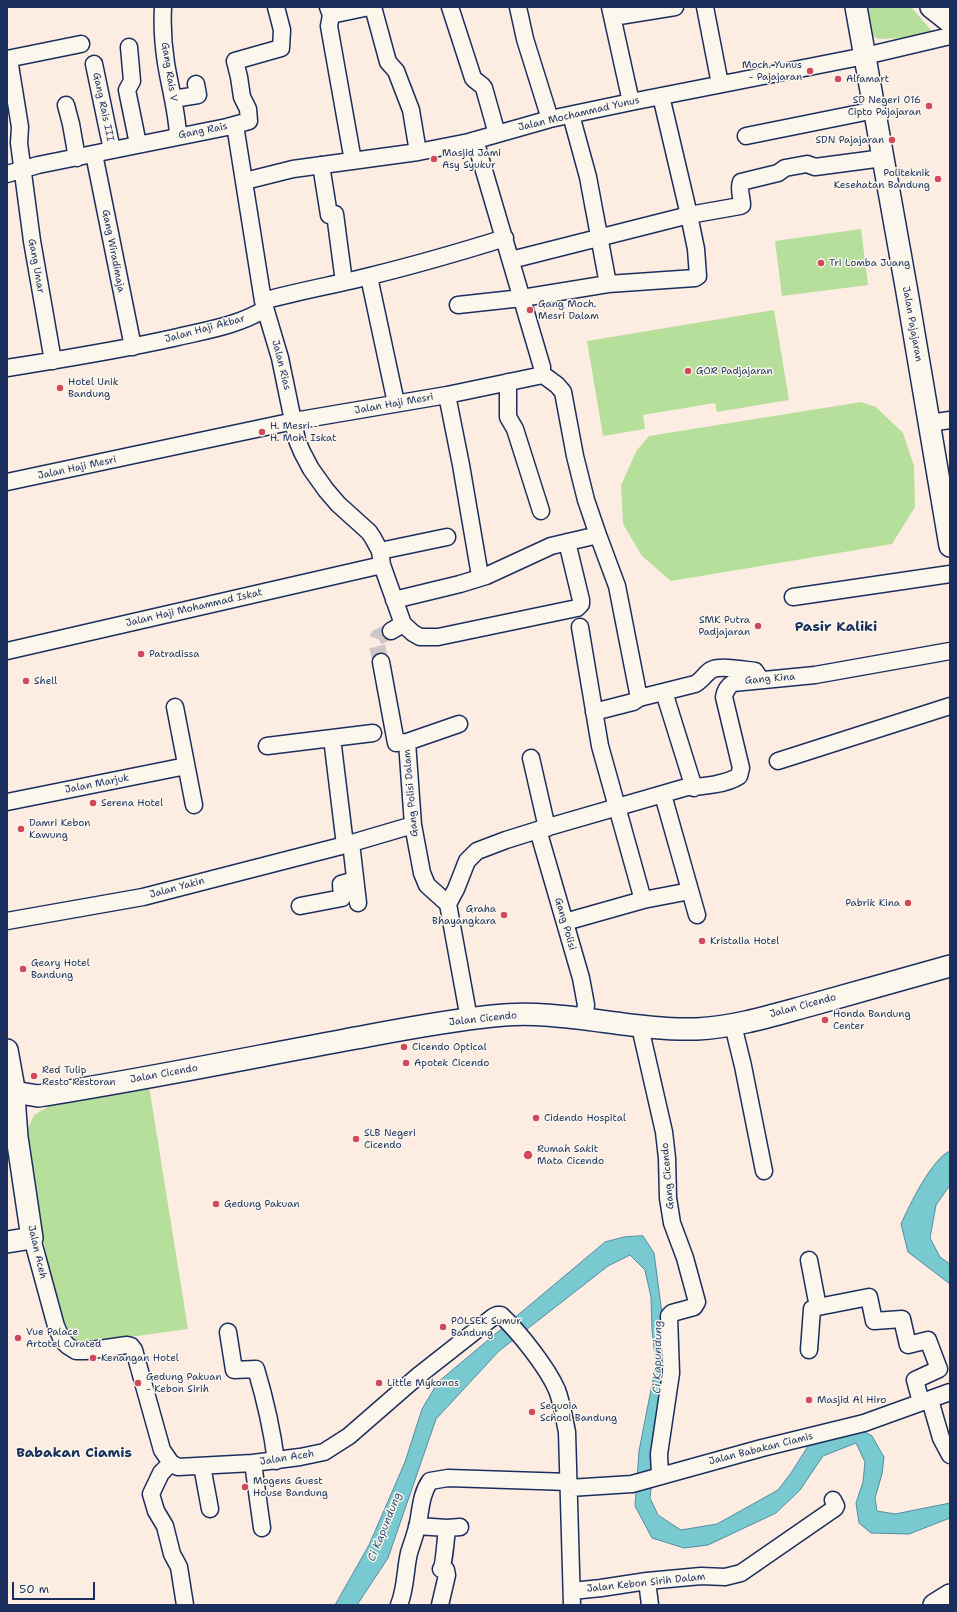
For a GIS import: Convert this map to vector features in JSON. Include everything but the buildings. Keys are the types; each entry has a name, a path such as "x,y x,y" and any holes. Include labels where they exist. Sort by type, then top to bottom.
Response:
{"main road":[{"name":"Jalan Pajajaran","path":"856,7 950,546"},
{"path":"931,7 950,22"},
{"name":"Jalan Cicendo","path":"14,1089 20,1093 38,1096 496,1015 527,1014 584,1018 640,1027 672,1029 700,1029 733,1025 793,1010 950,966"},
{"name":"Jalan Aceh","path":"7,1050 14,1089 17,1137 32,1238"},
{"path":"17,1137 23,1118 29,1106 38,1096"},
{"path":"7,1242 32,1238"},
{"path":"934,1605 950,1595"}],"street":[{"name":"Gang Rais V","path":"163,7 162,23 166,62 178,118 178,136"},
{"name":"Gang Rais","path":"7,174 23,171 38,165 249,121 248,109 242,97 235,61 282,48 282,30 276,7"},
{"path":"353,161 329,26 330,11 369,7"},
{"path":"373,7 388,62 396,71 411,110 418,152"},
{"path":"450,7 473,78 484,88 497,134"},
{"path":"518,7 525,38 550,119"},
{"path":"631,102 611,12 675,7"},
{"path":"705,7 720,84"},
{"name":"Jalan Mochammad Yunus","path":"245,181 293,169 418,152 475,140 550,119 864,56 950,36"},
{"path":"8,59 81,44"},
{"path":"129,47 132,81 128,90 138,144"},
{"name":"Gang Umar","path":"8,59 20,127 19,143 32,241 53,361"},
{"name":"Gang Rais III","path":"94,64 112,150"},
{"path":"174,100 198,95 196,84"},
{"path":"458,305 522,298 601,285 695,278 698,276 696,249 661,96"},
{"path":"66,105 77,158"},
{"path":"746,136 875,110"},
{"path":"570,115 588,177 600,236 601,285"},
{"path":"235,125 264,305"},
{"path":"475,140 542,367 542,374 557,385 563,392 570,436 586,500 616,586 639,698"},
{"name":"Gang Wiradimaja","path":"94,154 133,347"},
{"path":"511,260 600,236 689,215 740,206 742,205 739,186 741,182 778,173 785,168 807,164 815,167 883,158"},
{"path":"321,165 329,215 335,214 344,282"},
{"name":"Jalan Haji Akbar","path":"7,368 133,347 230,324 246,319 264,305 299,291 419,264 505,238"},
{"path":"369,276 396,403"},
{"name":"Jalan Rias","path":"264,305 280,358 297,440 311,469 338,504 369,532 381,558 394,600 397,627 420,637 438,637 577,608 581,604 581,600 567,542"},
{"name":"Jalan Haji Mesri","path":"7,482 294,422 508,382 542,374"},
{"path":"508,382 508,416 515,429 541,512"},
{"path":"446,394 461,465 479,570"},
{"path":"929,423 950,420"},
{"path":"394,600 486,576 551,546 598,535"},
{"name":"Jalan Haji Mohammad Iskat","path":"7,651 381,558 447,537"},
{"path":"793,597 950,574"},
{"path":"580,627 600,746 643,900"},
{"name":"Gang Kina","path":"694,788 733,780 739,776 741,768 724,698 725,691 733,683 815,675 950,651"},
{"name":"Gang Polisi Dalam","path":"381,662 396,743 407,742 413,825 422,873 428,885 448,904"},
{"path":"594,712 633,702 639,698 694,684 699,682 711,670 719,667 755,671 761,680"},
{"path":"469,1019 448,904 456,889 467,861 477,851 506,840 687,788 694,788 664,692"},
{"path":"175,706 194,805"},
{"path":"778,761 950,706"},
{"path":"407,742 459,724"},
{"path":"267,746 373,733"},
{"path":"332,738 358,903"},
{"name":"Gang Polisi","path":"531,758 542,829 565,922 581,978 586,1005 584,1018"},
{"name":"Jalan Marjuk","path":"7,802 186,766"},
{"path":"663,795 697,916"},
{"name":"Jalan Yakin","path":"7,921 143,897 348,844 413,825"},
{"path":"300,906 342,898 341,884 355,880"},
{"path":"565,922 643,900 690,891"},
{"path":"733,1025 743,1066 764,1171"},
{"name":"Gang Cicendo","path":"640,1027 664,1132 667,1158 668,1198 672,1223 685,1258 697,1299 694,1307 672,1312 669,1316 671,1373 659,1454 659,1476"},
{"name":"Jalan Aceh","path":"32,1238 56,1326 62,1340 76,1351 127,1345 131,1346 134,1350 162,1450 170,1463 178,1467 276,1461 324,1452 338,1444 368,1420 418,1376 497,1315 501,1315 549,1374 561,1401 567,1432 572,1598"},
{"path":"809,1260 818,1307"},
{"path":"809,1350 812,1309 869,1297 874,1321 902,1319 908,1345 928,1340 939,1370 915,1380 950,1455"},
{"path":"228,1332 234,1370 256,1369 265,1400 276,1461"},
{"name":"Jalan Babakan Ciamis","path":"400,1605 406,1579 409,1554 417,1526 422,1498 425,1488 430,1481 448,1478 569,1485 632,1484 762,1448 864,1423 950,1392"},
{"path":"170,1463 161,1473 152,1494 156,1511 165,1526 172,1554 179,1567 185,1605"},
{"path":"253,1463 262,1528"},
{"path":"202,1466 210,1509"},
{"name":"Jalan Kebon Sirih Dalam","path":"572,1598 601,1588 647,1581 701,1576 725,1577 741,1573 835,1508 836,1506 833,1500"},
{"path":"417,1526 453,1528 443,1556 442,1568 446,1570 447,1575 440,1605"},
{"path":"647,1581 650,1605"}],"green space":[{"path":"862,7 911,7 932,31 932,33 928,37 879,39 871,34 865,21"},
{"name":"Tri Lomba Juang","path":"861,229 868,285 782,296 775,241"},
{"name":"GOR Padjajaran","path":"774,310 789,400 717,412 715,403 643,415 645,429 603,436 587,341"},
{"path":"861,402 876,407 903,433 914,466 915,507 892,544 671,581 642,556 623,524 621,485 637,450 649,436"},
{"path":"149,1086 188,1329 79,1344 66,1341 59,1328 25,1135 34,1115 56,1102"}],"water":[{"path":"950,1151 950,1185 936,1205 930,1238 940,1257 950,1264 950,1284 908,1252 901,1224 915,1195 929,1172 943,1155"},
{"name":"Ci Kapundung","path":"643,1236 654,1253 670,1374 656,1448 650,1498 658,1515 681,1530 717,1524 778,1490 810,1443 860,1429 872,1436 884,1457 882,1474 875,1498 877,1511 895,1514 950,1503 950,1518 909,1534 871,1533 859,1523 856,1503 863,1482 865,1462 856,1443 823,1456 800,1490 776,1513 708,1545 684,1548 652,1538 635,1506 639,1451 656,1364 652,1330 651,1297 645,1270 630,1255 608,1266 499,1351 436,1419 388,1558 357,1605 335,1605 369,1545 405,1462 422,1409 438,1382 605,1242 624,1237"}],"tunnel":[{"path":"381,662 376,642 378,637 391,631"}],"place":[{"name":"Moch. Yunus - Pajajaran","path":"810,71"},
{"name":"Alfamart","path":"838,79"},
{"name":"SD Negeri 016 Cipto Pajajaran","path":"929,106"},
{"name":"SDN Pajajaran","path":"892,140"},
{"name":"Masjid Jami Asy Syukur","path":"434,159"},
{"name":"Politeknik Kesehatan Bandung","path":"938,179"},
{"name":"Tri Lomba Juang","path":"821,263"},
{"name":"Gang Moch. Mesri Dalam","path":"530,310"},
{"name":"GOR Padjajaran","path":"688,371"},
{"name":"Hotel Unik Bandung","path":"60,388"},
{"name":"H. Mesri - H. Moh. Iskat","path":"262,432"},
{"name":"SMK Putra Padjajaran","path":"758,626"},
{"name":"Patradissa","path":"141,654"},
{"name":"Shell","path":"26,681"},
{"name":"Serena Hotel","path":"93,803"},
{"name":"Damri Kebon Kawung","path":"21,829"},
{"name":"Pabrik Kina","path":"908,903"},
{"name":"Graha Bhayangkara","path":"504,915"},
{"name":"Kristalia Hotel","path":"702,941"},
{"name":"Geary Hotel Bandung","path":"23,969"},
{"name":"Honda Bandung Center","path":"825,1020"},
{"name":"Cicendo Optical","path":"404,1047"},
{"name":"Apotek Cicendo","path":"406,1063"},
{"name":"Red Tulip Resto Restoran","path":"34,1076"},
{"name":"Cidendo Hospital","path":"536,1118"},
{"name":"SLB Negeri Cicendo","path":"356,1139"},
{"name":"Rumah Sakit Mata Cicendo","path":"528,1155"},
{"name":"Gedung Pakuan","path":"216,1204"},
{"name":"POLSEK Sumur Bandung","path":"443,1327"},
{"name":"Vue Palace Artotel Curated","path":"18,1338"},
{"name":"Kenangan Hotel","path":"93,1358"},
{"name":"Gedung Pakuan - Kebon Sirih","path":"138,1383"},
{"name":"Little Mykonos","path":"379,1383"},
{"name":"Masjid Al Hiro","path":"809,1400"},
{"name":"Sequoia School Bandung","path":"532,1412"},
{"name":"Mogens Guest House Bandung","path":"245,1487"}],"district":[{"name":"Pasir Kaliki","path":"836,627"},
{"name":"Babakan Ciamis","path":"74,1453"}]}
